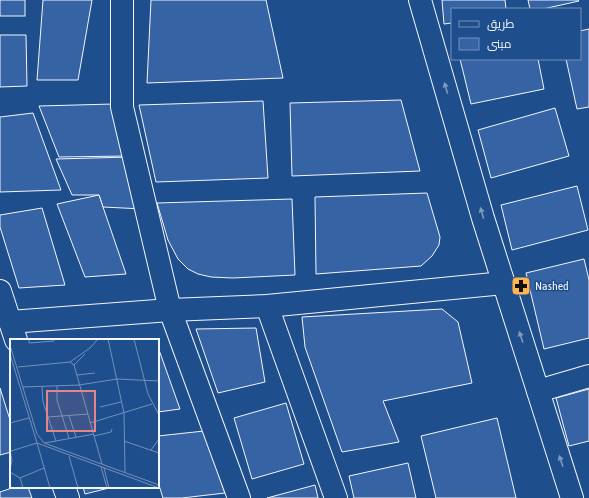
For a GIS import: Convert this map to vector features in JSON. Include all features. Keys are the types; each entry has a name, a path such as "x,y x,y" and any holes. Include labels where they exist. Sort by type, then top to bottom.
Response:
{"street":[{"path":"122,0 122,107 170,310 239,498"},
{"path":"420,0 483,218 572,498"},
{"path":"0,292 13,331 170,310 267,306 504,283"},
{"path":"267,306 336,498"},
{"path":"538,391 589,376"},
{"path":"64,488 68,498"}],"building":[{"path":"0,0 25,0 25,16 0,16"},
{"path":"43,0 92,0 78,80 37,80"},
{"path":"151,0 266,0 283,78 147,83"},
{"path":"442,0 505,0 506,8 451,8 451,23 444,24"},
{"path":"528,0 579,1 548,8 530,8"},
{"path":"589,29 589,107 577,109 566,60 581,60 581,31"},
{"path":"0,35 26,35 27,86 0,87"},
{"path":"460,60 538,60 544,89 471,104"},
{"path":"401,100 420,171 292,176 290,103"},
{"path":"263,101 268,178 156,182 139,105"},
{"path":"113,104 126,156 59,157 39,106"},
{"path":"555,108 569,156 491,178 478,130"},
{"path":"33,113 61,190 0,192 0,117"},
{"path":"130,157 143,209 103,207 99,195 72,195 56,159"},
{"path":"577,186 588,230 512,250 501,205"},
{"path":"427,193 440,237 439,245 432,256 421,266 316,274 315,197"},
{"path":"99,195 126,274 85,277 57,204"},
{"path":"292,199 295,275 233,278 211,277 198,274 188,269 178,259 168,240 157,203"},
{"path":"42,208 65,285 19,288 0,227 0,215"},
{"path":"584,259 589,280 589,338 544,349 526,273"},
{"path":"442,309 458,322 472,383 383,401 399,442 342,452 305,347 302,317"},
{"path":"256,328 265,382 218,393 196,329"},
{"path":"159,350 180,409 159,412"},
{"path":"0,388 10,420 10,452 0,455"},
{"path":"589,389 589,441 569,446 556,398"},
{"path":"286,403 304,464 252,479 234,418"},
{"path":"497,418 516,498 436,498 421,436"},
{"path":"204,431 225,493 182,498 163,498 159,485 159,436"},
{"path":"408,463 416,498 354,498 349,476"},
{"path":"315,485 318,498 267,498"},
{"path":"12,488 28,488 32,498 0,498 0,492"},
{"path":"83,488 109,488 85,494"}],"place":[{"name":"Nashed","path":"521,286"}]}
